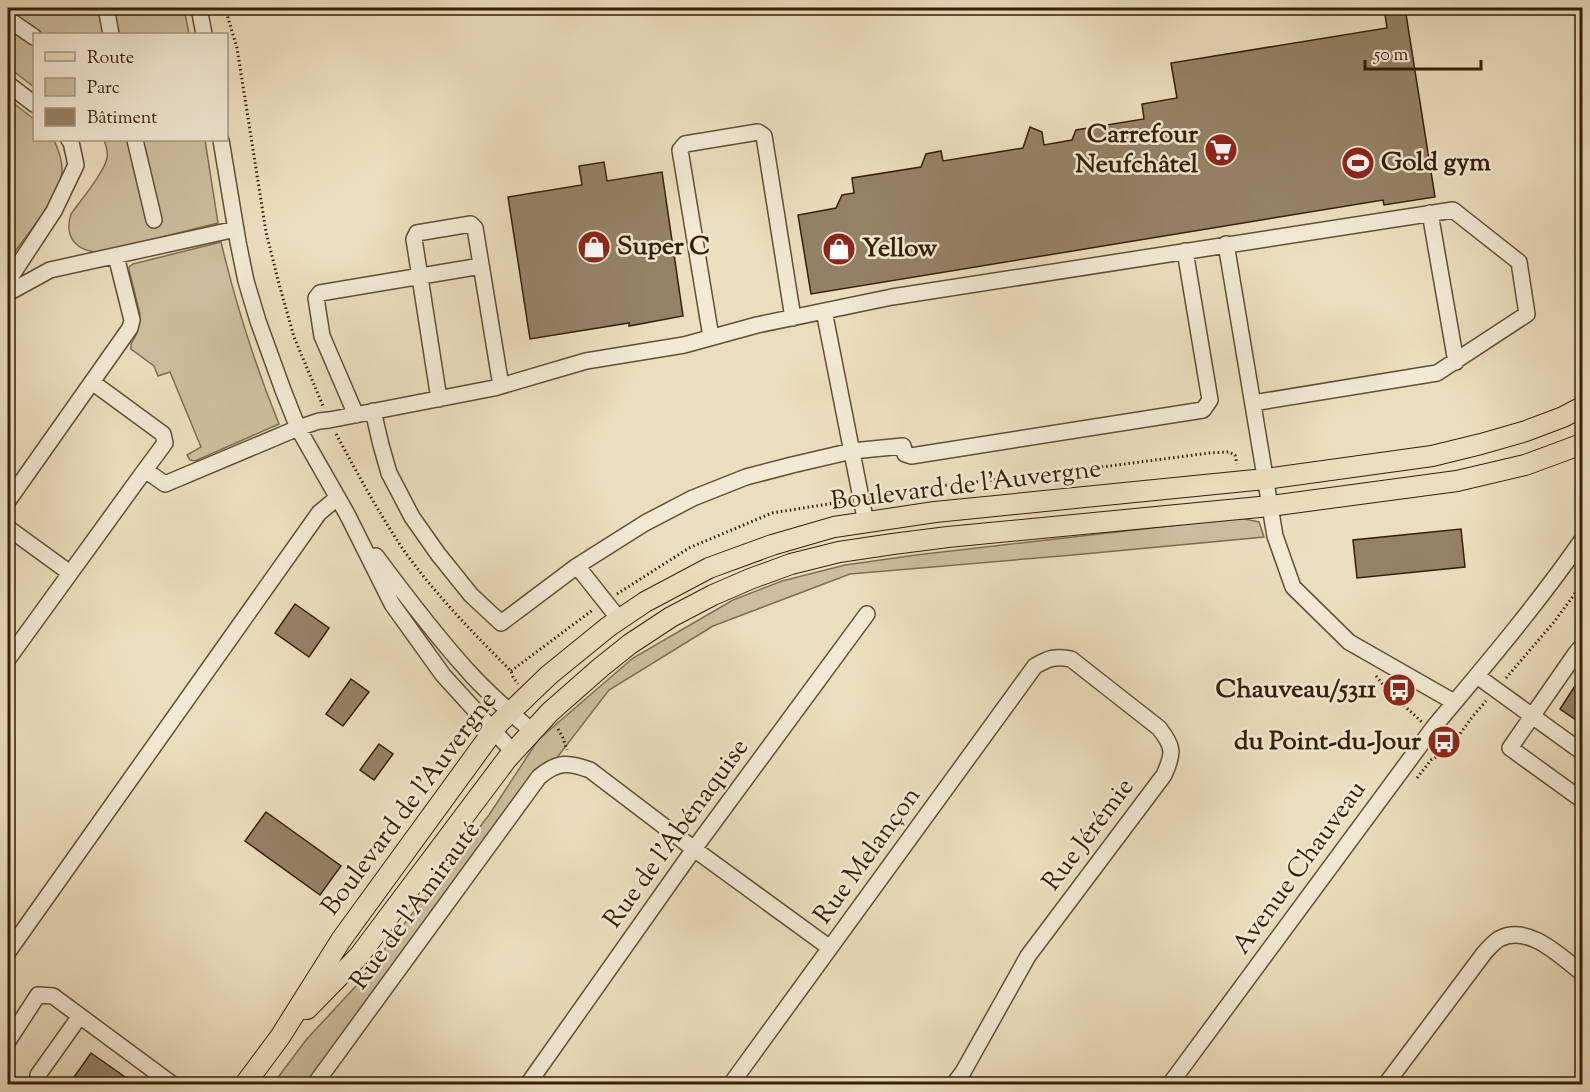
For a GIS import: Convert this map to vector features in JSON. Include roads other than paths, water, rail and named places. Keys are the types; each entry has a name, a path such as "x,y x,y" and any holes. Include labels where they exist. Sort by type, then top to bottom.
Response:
{"main road":[{"name":"Boulevard de l'Auvergne","path":"245,1084 280,1037 341,940 493,730 549,675 619,619 645,602 709,568 782,542 834,527 935,512 1242,482 1442,453 1526,431 1582,407"},
{"name":"Boulevard de l'Auvergne","path":"280,1037 359,956 513,752 550,712 630,644 671,617 713,595 790,564 839,552 937,538 1270,506 1457,481 1525,465 1582,444"}],"street":[{"path":"106,8 111,33"},
{"path":"199,8 204,33"},
{"path":"8,19 33,36"},
{"path":"8,84 33,103"},
{"path":"711,337 680,150 685,144 758,132 764,136 793,318"},
{"path":"8,281 54,211 76,165 70,141"},
{"path":"135,141 154,220"},
{"path":"221,141 236,229 252,302 298,428 347,514 412,604 468,672 532,731"},
{"path":"145,470 165,484 319,421 501,386 586,361 684,345 756,325 892,297 1430,213 1453,210 1519,262 1527,314 1437,373 1252,403"},
{"path":"1430,213 1456,362"},
{"path":"439,399 414,239 417,232 471,224 476,228 501,386"},
{"path":"8,293 50,270 236,229"},
{"path":"1226,244 1275,536 1293,587 1349,642 1454,702"},
{"path":"373,411 389,473 412,517 471,595 501,623 577,566 645,523 693,498 746,477 852,451 903,446 905,454 911,456 1203,410 1210,399 1185,251"},
{"path":"8,501 130,328 132,320 116,256"},
{"path":"356,415 322,336 315,298 321,293 481,266"},
{"path":"824,311 866,523"},
{"path":"8,659 165,443 164,434 92,382"},
{"path":"8,952 319,513 337,498"},
{"path":"347,514 392,604 443,675 513,752"},
{"path":"8,528 70,573"},
{"name":"Avenue Chauveau","path":"1170,1084 1433,728 1554,580 1582,540"},
{"path":"577,566 619,619"},
{"name":"Rue de l'Abénaquise","path":"528,1084 694,849 867,614"},
{"path":"1581,649 1510,748 1582,800"},
{"name":"Rue Jérémie","path":"954,1084 1028,956 1164,775 1170,763 1172,750 1159,728 1071,659 1060,657 1047,659"},
{"name":"Rue Melançon","path":"731,1084 1035,666 1047,659"},
{"path":"1477,676 1582,752"},
{"name":"Rue de l'Amirauté","path":"315,1084 539,777 549,768 566,764 591,770 694,849"},
{"path":"694,849 830,948"},
{"path":"1386,1084 1497,939 1511,934 1527,936 1541,942 1582,973"},
{"path":"8,1041 38,995 53,996 172,1084"},
{"path":"38,1075 80,1016"}],"place":[{"name":"Carrefour Neufchâtel","path":"1221,150"},
{"name":"Gold gym","path":"1358,163"},
{"name":"Super C","path":"594,247"},
{"name":"Yellow","path":"839,249"},
{"name":"Chauveau/5311","path":"1399,690"},
{"name":"du Point-du-Jour","path":"1444,742"}]}
